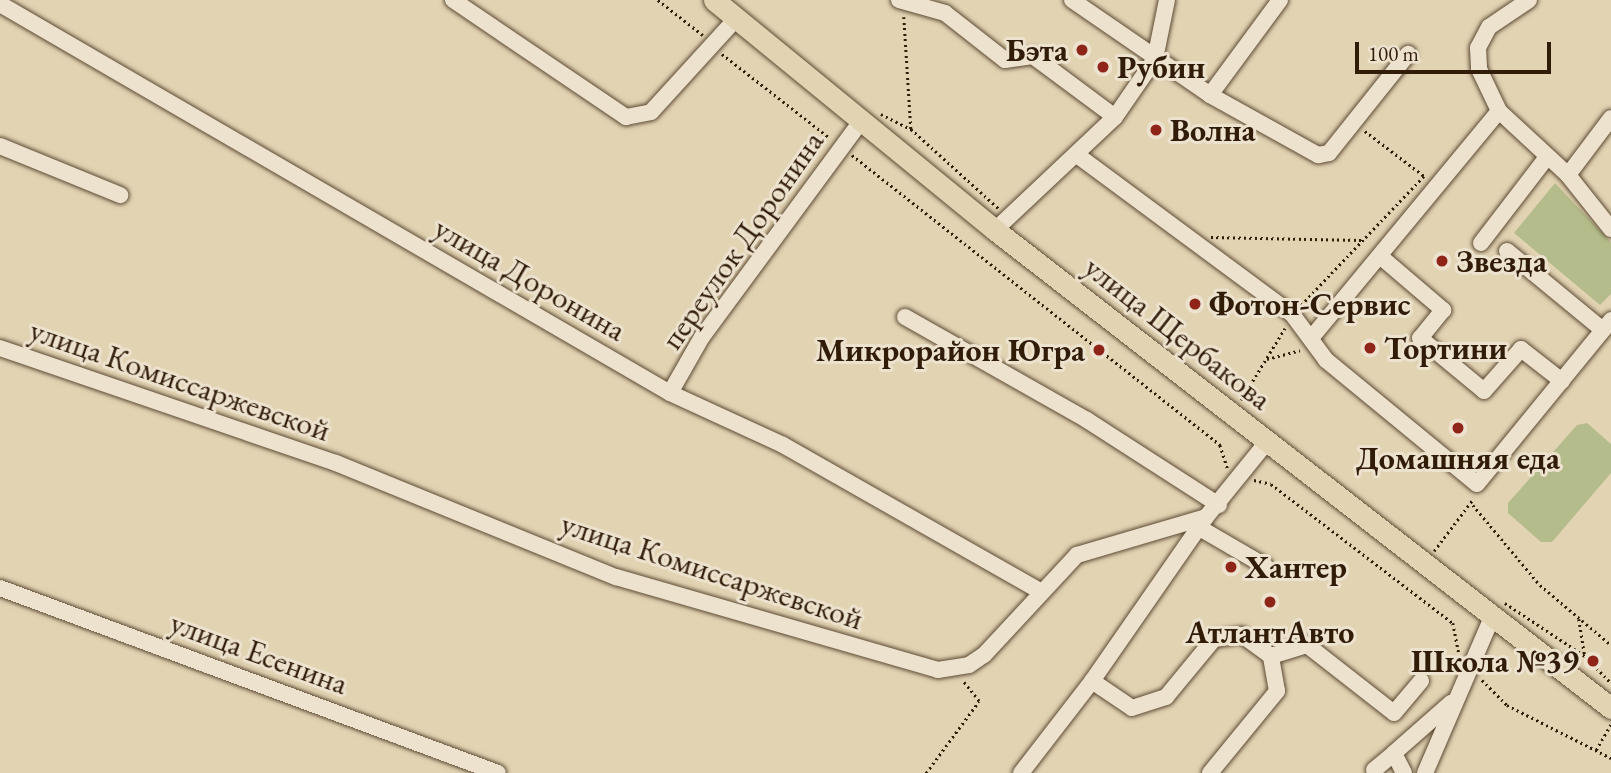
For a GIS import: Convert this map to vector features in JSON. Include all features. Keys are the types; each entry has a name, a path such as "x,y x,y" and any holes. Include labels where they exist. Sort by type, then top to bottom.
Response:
{"main road":[{"name":"улица Щербакова","path":"713,0 866,115 1267,442 1611,708"}],"street":[{"path":"453,0 626,117 651,112 716,45 736,19"},
{"path":"1072,0 1210,95 1318,155 1328,153 1408,54"},
{"path":"1001,224 1115,117 1155,59 1167,0"},
{"path":"1210,95 1280,0"},
{"path":"1529,0 1489,27 1478,48 1479,69 1499,111 1569,175 1611,229"},
{"path":"901,2 945,13 1006,60 1033,56 1115,117"},
{"name":"улица Доронина","path":"0,4 670,393 783,445 1038,590"},
{"path":"1312,337 1440,188 1499,111"},
{"name":"переулок Доронина","path":"670,393 702,337 866,115"},
{"path":"1569,175 1611,118"},
{"path":"0,146 120,195"},
{"path":"1077,155 1292,314 1312,337 1326,360 1477,484 1607,325 1507,251"},
{"path":"1481,243 1547,156"},
{"path":"1381,257 1443,310 1420,338 1484,391 1521,349 1562,381"},
{"path":"905,317 1087,420 1219,505"},
{"name":"улица Комиссаржевской","path":"0,348 336,463 616,577 954,670"},
{"path":"1021,773 1092,681 1202,522 1242,477 1267,442"},
{"path":"954,670 984,654 1038,590 1077,555 1202,522 1265,566"},
{"name":"улица Есенина","path":"0,588 498,773"},
{"path":"1425,773 1467,667 1493,615"},
{"path":"1092,681 1132,708 1166,697 1214,639 1242,635 1271,656 1277,691 1210,773"},
{"path":"1271,656 1307,645 1394,713 1421,681"},
{"path":"1374,770 1453,702"},
{"path":"1394,752 1404,773"}],"path":[{"path":"658,0 716,45 729,62 842,147 1220,445 1230,475 1271,484 1453,623 1454,652 1507,705 1611,758"},
{"path":"901,2 911,129"},
{"path":"866,115 911,129 1001,224"},
{"path":"1353,122 1440,188"},
{"path":"1228,394 1239,402 1292,314 1424,176"},
{"path":"1187,237 1362,240"},
{"path":"1266,359 1298,353 1312,337"},
{"path":"1434,551 1473,505 1477,484"},
{"path":"1473,505 1540,585 1611,645"},
{"path":"1579,619 1585,656"},
{"path":"926,773 979,701 954,670"},
{"path":"1596,750 1611,723"}],"green space":[{"path":"1555,183 1611,242 1611,294 1600,305 1514,233"},
{"path":"1587,423 1611,444 1611,473 1552,542 1541,542 1508,513 1508,503 1577,425"}],"place":[{"name":"Бэта","path":"1082,50"},
{"name":"Рубин","path":"1103,67"},
{"name":"Волна","path":"1156,130"},
{"name":"Звезда","path":"1442,261"},
{"name":"Фотон-Сервис","path":"1195,304"},
{"name":"Тортини","path":"1370,348"},
{"name":"Микрорайон Югра","path":"1099,350"},
{"name":"Домашняя еда","path":"1458,428"},
{"name":"Хантер","path":"1231,567"},
{"name":"АтлантАвто","path":"1270,602"},
{"name":"Школа №39","path":"1593,661"}]}
